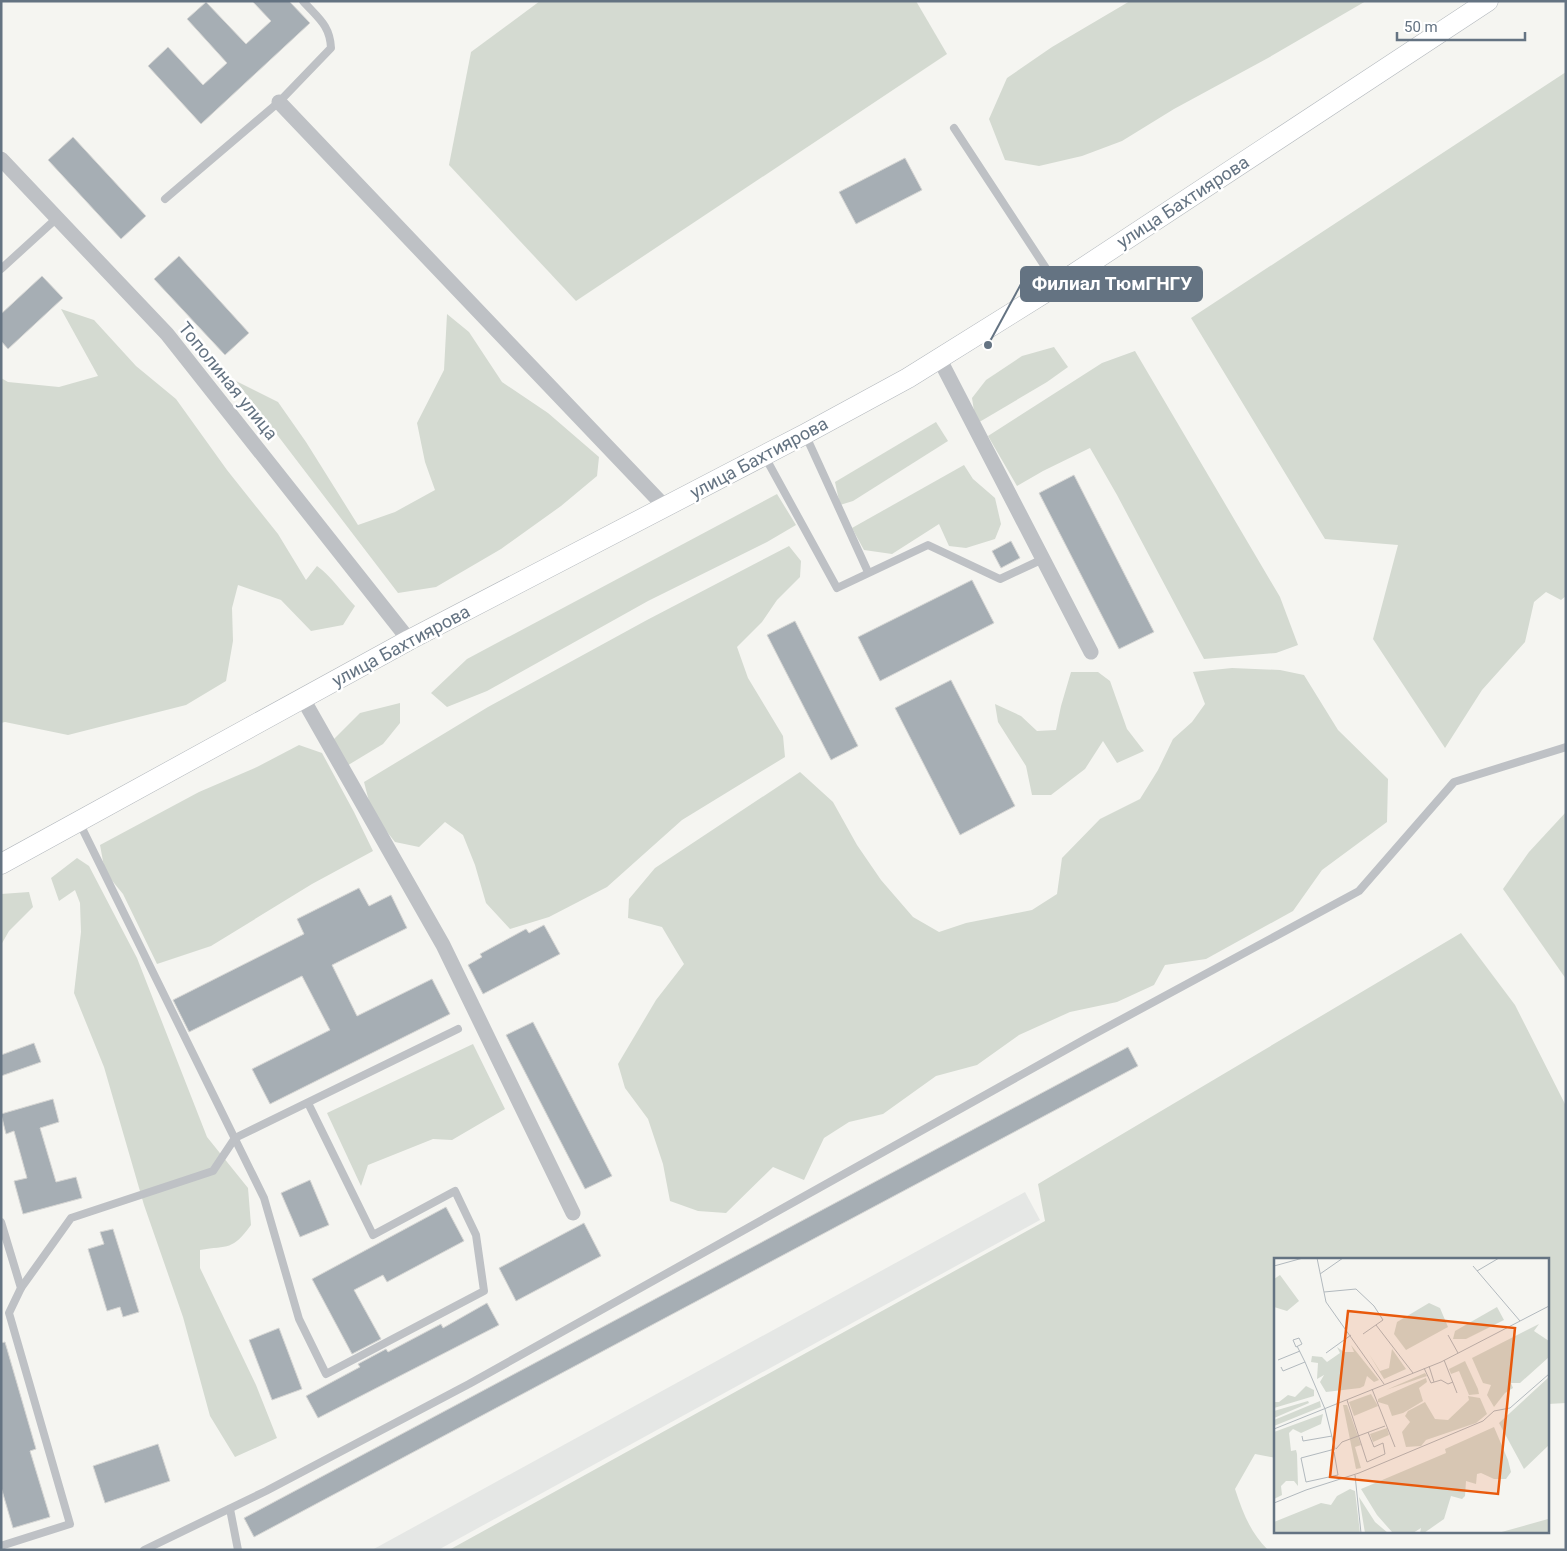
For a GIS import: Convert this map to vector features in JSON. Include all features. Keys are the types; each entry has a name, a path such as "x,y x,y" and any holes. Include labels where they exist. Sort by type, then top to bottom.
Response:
{"main road":[{"name":"улица Бахтиярова","path":"1,864 409,640 805,434 940,360 1488,1"}],"street":[{"path":"279,102 665,507"},
{"name":"Тополиная улица","path":"1,159 167,334 409,640"},
{"path":"940,360 1091,652"},
{"path":"303,699 443,945 573,1213"}],"lane":[{"path":"165,199 279,102 332,48 330,36 325,26 303,1"},
{"path":"954,128 1057,285"},
{"path":"1,269 57,218"},
{"path":"805,434 868,572"},
{"path":"764,455 837,588 928,545 1000,579 1043,559"},
{"path":"144,1550 266,1491 469,1384 1087,1038 1358,890 1454,782 1566,747"},
{"path":"79,822 264,1198 299,1319 326,1374 484,1291 476,1235 455,1191 373,1235 308,1102"},
{"path":"1,1546 70,1524 5,1314 21,1288 71,1218 213,1171 235,1138 458,1029"},
{"path":"1,1222 21,1288"},
{"path":"230,1509 238,1550"}],"shaded area":[{"path":"540,1 916,1 947,54 576,301 449,165 471,52"},
{"path":"1130,1 1366,1 1268,58 1174,109 1122,141 1082,156 1039,166 1005,160 989,119 1007,78 1052,47"},
{"path":"1566,72 1566,596 1561,600 1546,592 1534,602 1525,642 1482,690 1445,748 1373,639 1398,545 1325,539 1191,318"},
{"path":"61,309 94,320 136,366 176,399 227,470 278,534 306,580 317,566 355,606 343,625 311,631 281,600 238,585 232,608 233,641 226,681 186,705 68,735 5,722 1,723 1,378 8,382 59,387 98,376"},
{"path":"447,314 469,332 502,382 548,413 599,457 597,476 561,506 501,549 436,587 398,593 236,381 278,402 306,442 358,525 395,512 435,490 425,462 417,423 444,370"},
{"path":"1054,347 1068,367 1047,382 976,424 972,398 986,380 1022,356"},
{"path":"1135,351 1280,597 1298,645 1276,653 1204,659 1090,448 1017,486 988,436 1102,363"},
{"path":"936,422 948,441 853,501 840,505 835,482"},
{"path":"964,465 973,479 995,498 1001,524 995,539 966,548 949,546 939,524 892,554 864,550 852,528"},
{"path":"777,494 796,525 767,542 648,601 487,691 447,707 431,693 467,659"},
{"path":"789,546 801,561 800,577 777,600 762,622 737,647 748,678 783,736 785,757 682,820 607,887 549,917 510,929 486,903 475,865 463,835 445,822 419,847 395,842 372,813 364,782 488,707 647,620"},
{"path":"1232,668 1280,670 1304,675 1338,730 1388,779 1387,822 1322,870 1293,911 1206,959 1165,965 1154,985 1117,1002 1070,1012 1019,1035 977,1065 936,1076 883,1114 849,1122 824,1138 804,1180 773,1167 726,1213 698,1211 670,1201 663,1164 648,1119 625,1088 618,1064 656,1000 684,964 662,927 628,918 629,899 655,868 800,772 833,802 857,845 881,880 913,917 939,932 966,923 1032,910 1057,894 1062,858 1100,819 1140,799 1158,770 1173,739 1192,722 1205,704 1193,672"},
{"path":"1071,672 1098,672 1110,681 1127,729 1144,751 1117,763 1103,741 1085,769 1051,795 1032,795 1026,766 998,722 995,704 1021,716 1037,731 1056,730"},
{"path":"400,703 400,723 383,744 345,767 329,744 360,713"},
{"path":"299,745 322,753 373,851 312,884 211,946 157,964 123,894 105,872 100,845 199,792 257,767"},
{"path":"1566,812 1566,979 1503,889 1529,852"},
{"path":"77,858 89,866 137,958 207,1137 248,1188 251,1225 245,1233 234,1243 224,1247 200,1250 200,1268 256,1385 277,1438 235,1457 210,1416 183,1317 144,1205 104,1067 74,993 81,932 80,903 75,890 59,901 51,878"},
{"path":"29,892 33,907 9,931 1,945 1,894"},
{"path":"1461,933 1515,1005 1566,1106 1566,1403 1550,1404 1550,1258 1274,1258 1274,1458 1255,1454 1235,1489 1248,1522 1256,1536 1268,1550 449,1550 1045,1221 1038,1184"},
{"path":"473,1044 505,1109 452,1140 433,1139 368,1165 361,1186 327,1113"},
{"path":"1025,1192 1040,1220 438,1550 372,1550"}],"building":[{"path":"252,1 289,1 310,23 201,124 148,66 168,47 203,85 227,63 187,19 206,2 246,44 271,21"},
{"path":"73,137 146,216 121,239 48,160"},
{"path":"905,158 922,190 856,224 839,192"},
{"path":"179,256 249,333 225,355 154,279"},
{"path":"42,276 63,298 8,349 1,341 1,314"},
{"path":"1074,475 1154,632 1119,649 1039,493"},
{"path":"1011,541 1020,558 1001,568 992,551"},
{"path":"972,580 994,623 880,681 858,637"},
{"path":"795,621 858,746 831,760 767,635"},
{"path":"951,680 1015,806 960,835 895,708"},
{"path":"359,888 369,906 391,895 407,928 332,965 357,1016 432,979 450,1014 270,1104 252,1069 330,1030 302,976 189,1032 173,1000 304,934 297,919"},
{"path":"544,925 560,954 483,994 468,965 482,957 480,954 526,929 529,933"},
{"path":"533,1022 612,1176 585,1189 506,1035"},
{"path":"34,1043 41,1062 1,1076 1,1055"},
{"path":"1128,1047 1138,1066 254,1537 244,1518"},
{"path":"53,1099 59,1122 40,1128 56,1182 76,1177 82,1198 23,1214 14,1181 27,1178 14,1131 6,1134 1,1114"},
{"path":"310,1180 329,1225 300,1237 281,1193"},
{"path":"446,1207 464,1241 387,1282 383,1275 354,1290 381,1339 352,1354 312,1279"},
{"path":"584,1223 601,1256 516,1301 499,1268"},
{"path":"113,1229 139,1312 123,1317 120,1307 107,1311 88,1249 104,1244 100,1232"},
{"path":"487,1303 499,1325 318,1418 306,1396 360,1367 358,1364 386,1349 388,1352 441,1324 443,1328"},
{"path":"279,1328 302,1389 272,1400 249,1340"},
{"path":"5,1342 36,1449 30,1451 50,1517 13,1528 1,1487 1,1343"},
{"path":"158,1444 170,1481 105,1503 93,1466"}],"place":[{"name":"Филиал ТюмГНГУ","path":"988,345"}]}
